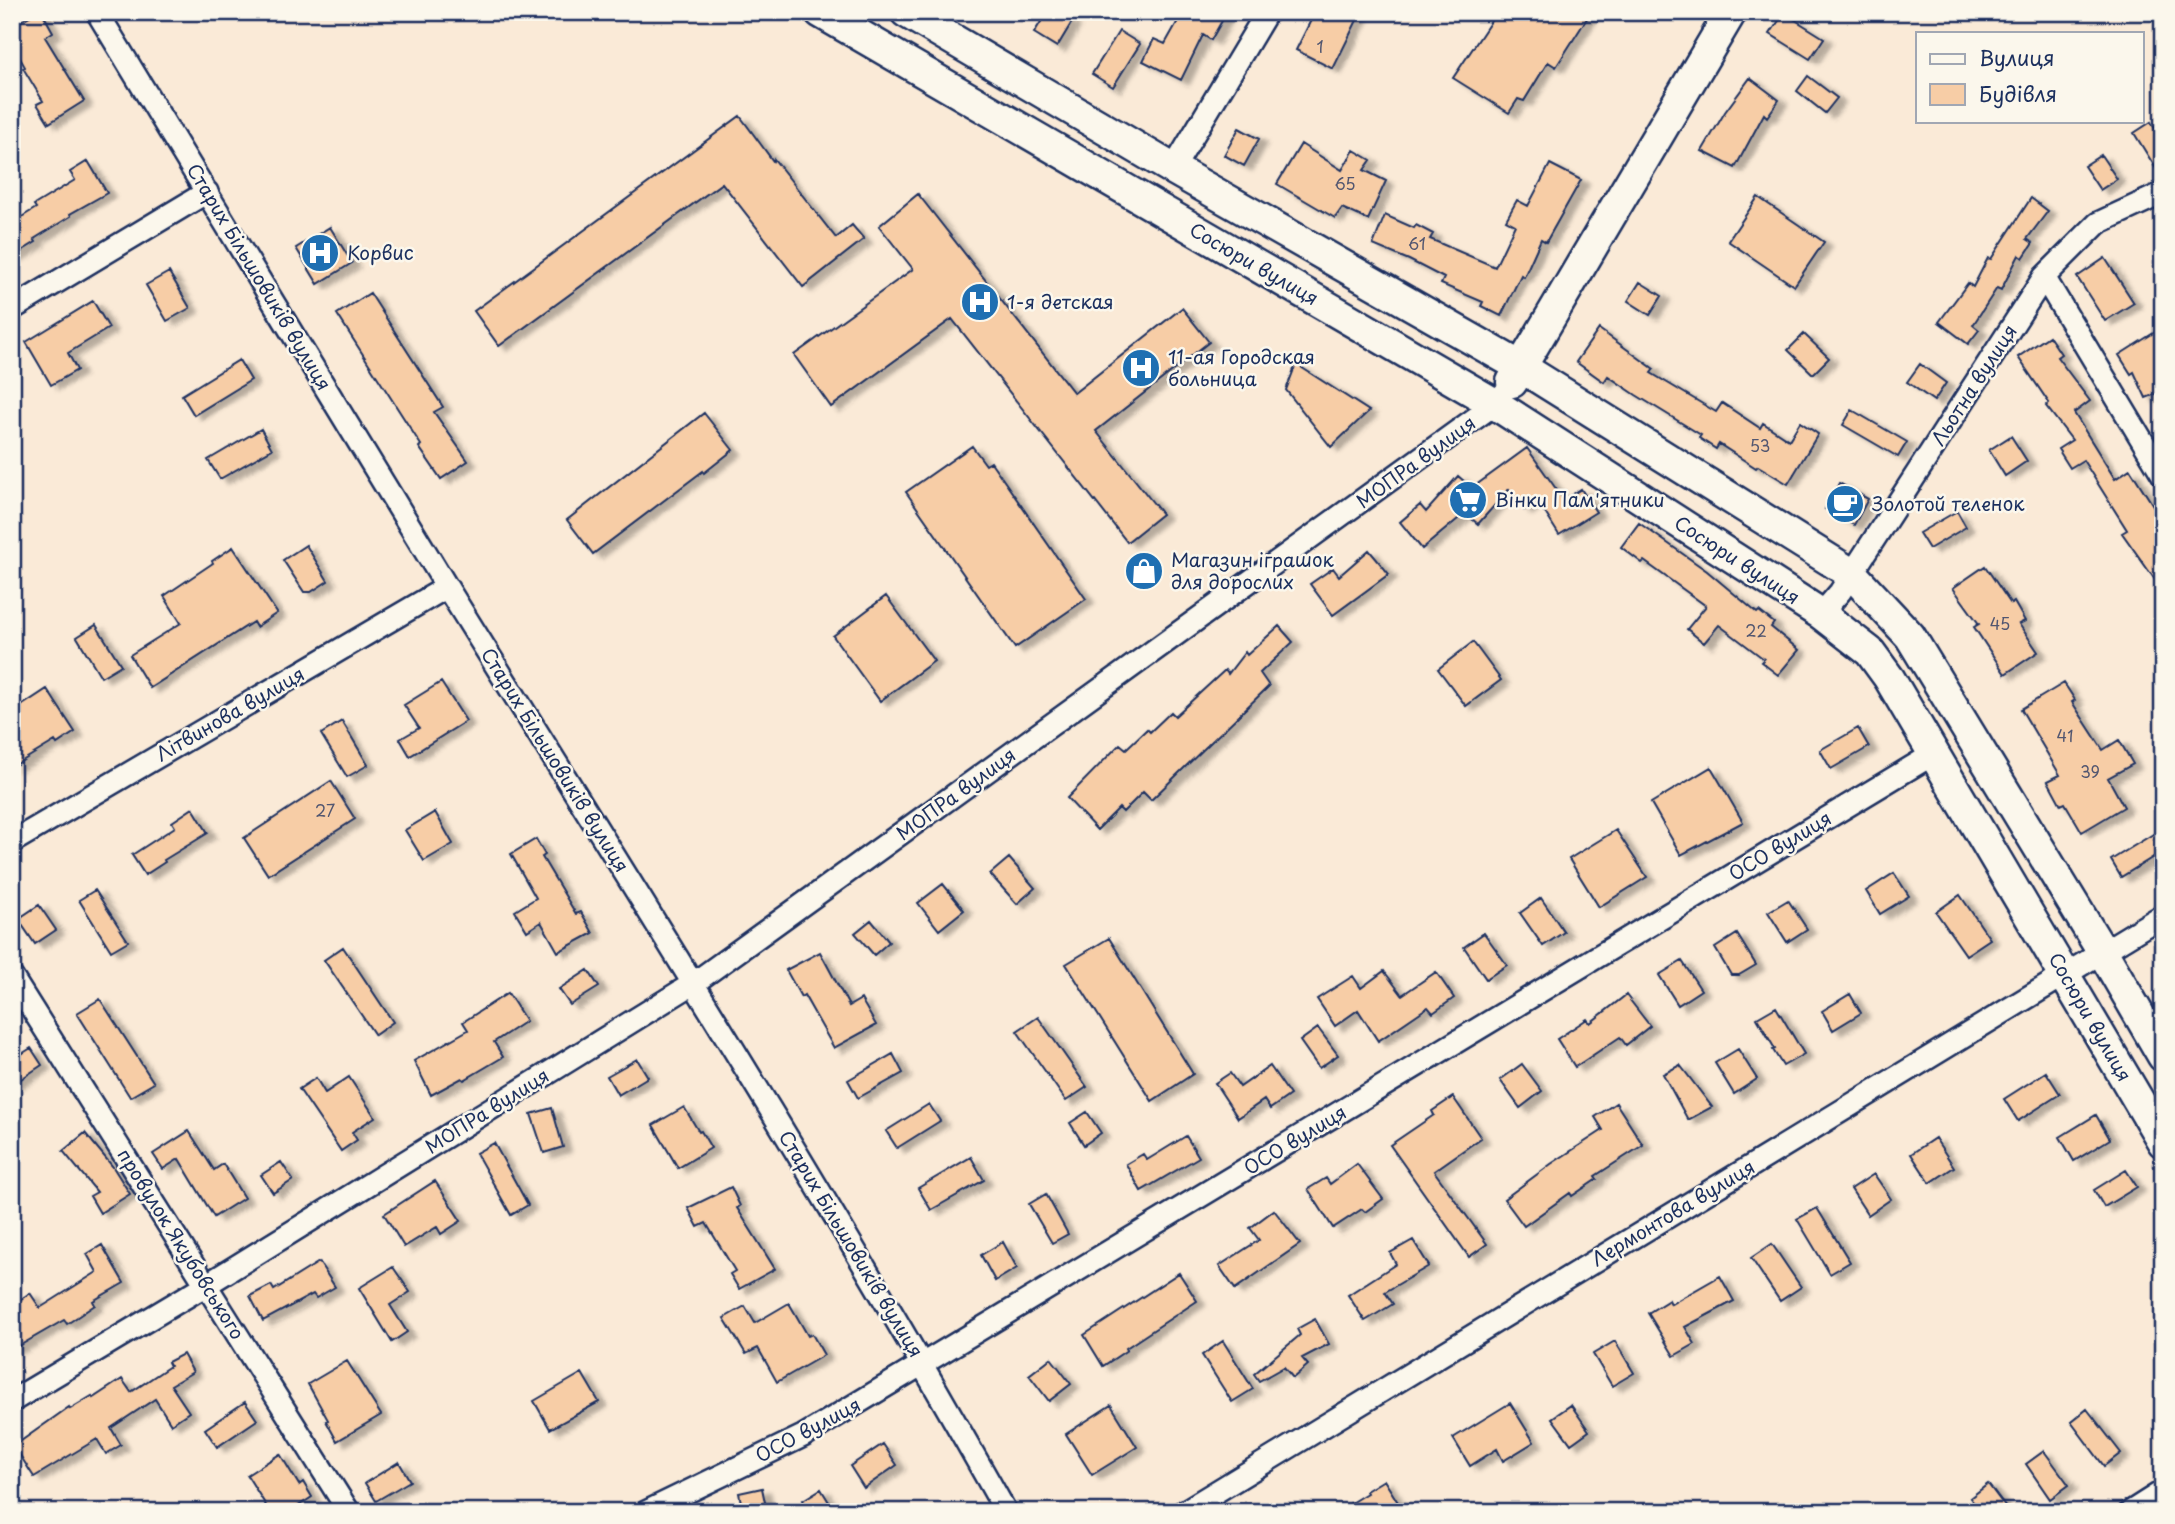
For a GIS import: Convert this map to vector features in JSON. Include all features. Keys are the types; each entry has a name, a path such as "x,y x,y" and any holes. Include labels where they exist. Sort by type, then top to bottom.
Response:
{"street":[{"name":"Старих Більшовиків вулиця","path":"97,12 447,587 694,983 924,1365 1006,1512"},
{"name":"Сосюри вулиця","path":"820,12 1509,384 1853,574 1910,636 2163,1056"},
{"name":"Сосюри вулиця","path":"906,12 1173,169 1509,384 1870,652 1935,753 2163,1142"},
{"path":"1173,169 1267,12"},
{"name":"МОПРа вулиця","path":"12,1401 206,1285 694,983 1509,384 1731,12"},
{"path":"12,309 207,192"},
{"name":"Льотна вулиця","path":"1821,614 1853,574 2044,277 2098,223 2163,193"},
{"path":"2044,277 2163,475"},
{"name":"Літвинова вулиця","path":"12,842 447,587"},
{"name":"ОСО вулиця","path":"646,1512 803,1436 924,1365 1935,753"},
{"name":"Лермонтова вулиця","path":"1183,1512 2163,915"},
{"name":"провулок Якубовського","path":"12,977 349,1512"},
{"path":"2130,1512 2163,1491"}],"building":[{"path":"37,12 42,12 53,32 45,37 84,101 49,123 37,104 43,101 12,44 12,26"},
{"path":"1047,12 1057,12 1072,22 1057,47 1034,33"},
{"path":"1183,12 1227,12 1211,40 1203,35 1181,80 1143,61 1154,39 1165,44"},
{"path":"1315,12 1361,12 1333,69 1296,50"},
{"path":"1497,12 1591,12 1556,67 1548,62 1524,101 1518,99 1509,113 1453,78"},
{"path":"1784,13 1824,38 1810,59 1770,34"},
{"path":"1119,31 1140,44 1113,87 1092,74"},
{"path":"1808,76 1837,98 1825,113 1797,91"},
{"path":"1750,78 1779,100 1767,117 1764,114 1735,168 1702,151 1725,112"},
{"path":"740,116 836,238 852,225 864,239 803,287 722,183 499,346 474,311"},
{"path":"2151,122 2163,142 2163,180 2134,133"},
{"path":"1239,128 1259,139 1244,166 1224,155"},
{"path":"1301,144 1342,170 1354,150 1371,160 1364,170 1386,181 1368,220 1342,208 1335,218 1277,184"},
{"path":"2101,155 2117,179 2100,190 2084,166"},
{"path":"88,161 107,193 70,214 71,216 34,239 36,242 12,257 12,223 36,208 34,205 75,180 70,172"},
{"path":"1550,164 1581,180 1546,242 1541,239 1524,277 1521,275 1501,316 1481,306 1483,302 1441,284 1444,278 1373,245 1385,215 1414,228 1416,225 1433,234 1430,239 1495,267 1515,225 1506,220 1517,200 1528,206"},
{"name":"11-ая Городская больница","path":"918,194 1074,393 1182,308 1209,342 1096,431 1162,514 1127,542 952,319 831,407 794,355 913,269 879,226"},
{"path":"1758,197 1824,242 1794,286 1728,241"},
{"path":"2031,198 2048,211 2027,239 2033,243 2023,258 2019,255 2001,290 1997,288 1973,325 1979,330 1968,344 1939,322 1968,283 1973,287 1988,258 1991,259"},
{"path":"330,227 352,263 318,284 296,248"},
{"path":"2105,258 2134,303 2105,321 2077,277"},
{"path":"169,272 190,308 167,321 146,285"},
{"path":"1640,282 1662,296 1650,315 1628,301"},
{"path":"370,293 443,407 434,412 468,461 441,479 337,314"},
{"path":"93,301 109,328 68,353 77,370 51,385 26,342"},
{"path":"2163,327 2163,391 2146,398 2134,372 2131,374 2119,355"},
{"path":"1599,329 1654,369 1651,373 1716,412 1722,403 1760,428 1763,423 1789,440 1800,422 1818,434 1788,484 1758,466 1756,468 1719,444 1716,449 1699,438 1701,435 1608,376 1604,382 1576,362"},
{"path":"1804,334 1829,358 1813,374 1788,350"},
{"path":"2049,336 2061,354 2057,357 2090,401 2074,413 2115,479 2130,469 2156,510 2163,505 2163,591 2122,533 2127,530 2083,460 2070,468 2058,449 2072,440 2046,406 2049,403 2018,357"},
{"path":"239,360 251,380 194,415 182,395"},
{"path":"1296,364 1369,411 1331,447 1286,390"},
{"path":"1920,364 1946,383 1934,401 1907,382"},
{"path":"1852,410 1907,442 1898,457 1843,425"},
{"path":"704,413 733,450 593,554 567,520"},
{"path":"261,429 272,449 220,479 208,460"},
{"path":"2011,436 2027,461 2005,476 1989,450"},
{"path":"972,446 986,465 991,462 1086,599 1015,648 906,492"},
{"path":"1527,448 1564,500 1581,489 1596,512 1559,535 1537,500 1524,510 1509,489 1478,524 1465,513 1422,549 1400,522 1420,505 1426,512 1458,476 1472,488"},
{"path":"1839,483 1868,499 1854,525 1825,509"},
{"path":"1957,511 1966,527 1929,549 1919,533"},
{"path":"1639,523 1707,571 1757,613 1759,611 1774,623 1771,627 1799,650 1778,675 1761,662 1764,659 1719,625 1704,643 1687,629 1706,606 1621,547"},
{"path":"306,545 328,581 311,592 304,592 283,560"},
{"path":"233,547 277,613 256,627 253,622 150,688 130,655 181,623 164,596"},
{"path":"1369,550 1389,574 1333,615 1310,584 1333,568 1339,576"},
{"path":"1985,566 2011,604 2014,602 2025,621 2019,624 2038,652 2005,674 1974,627 1979,624 1953,588"},
{"path":"886,596 934,661 880,701 833,636"},
{"path":"96,625 121,665 101,677 77,637"},
{"path":"1279,626 1293,642 1260,673 1269,686 1151,800 1143,792 1123,812 1119,808 1097,830 1067,798 1120,744 1126,749 1147,729 1150,732 1171,712 1175,716 1225,670 1228,674 1245,652 1247,655"},
{"path":"1473,642 1501,680 1466,706 1438,669"},
{"path":"441,682 466,721 410,756 400,739 419,728 404,705"},
{"path":"2064,683 2075,700 2072,702 2103,750 2119,740 2133,764 2108,778 2124,807 2082,832 2065,803 2061,805 2048,781 2060,775 2021,709"},
{"path":"47,689 75,732 12,767 12,712"},
{"path":"342,721 368,765 347,777 321,734"},
{"path":"1858,728 1869,747 1831,769 1820,750"},
{"path":"1711,767 1743,822 1681,855 1651,803"},
{"path":"331,781 355,819 268,875 244,838"},
{"path":"193,808 208,833 145,875 132,855 175,827 172,822"},
{"path":"435,812 453,844 424,861 405,830"},
{"path":"2163,828 2163,851 2121,877 2111,860"},
{"path":"1616,830 1647,877 1599,907 1569,859"},
{"path":"536,839 545,855 542,857 576,914 581,912 593,933 558,952 541,922 527,931 515,911 536,898 511,854"},
{"path":"1009,858 1035,888 1017,904 990,874"},
{"path":"1894,873 1909,896 1880,914 1866,891"},
{"path":"943,884 964,910 939,930 918,903"},
{"path":"95,890 128,941 111,951 79,900"},
{"path":"1960,895 1990,939 1966,955 1936,912"},
{"path":"1541,898 1564,932 1543,946 1520,913"},
{"path":"1788,900 1807,929 1787,942 1768,912"},
{"path":"39,905 56,930 35,944 18,919"},
{"path":"871,920 889,942 874,955 855,933"},
{"path":"1484,933 1507,965 1486,979 1464,947"},
{"path":"1737,934 1756,965 1739,975 1731,975 1715,948"},
{"path":"1109,938 1193,1074 1152,1101 1066,964"},
{"path":"343,947 393,1022 375,1035 324,960"},
{"path":"820,952 849,1006 861,999 876,1025 834,1048 804,995 801,997 786,970"},
{"path":"1682,961 1701,990 1678,1005 1659,975"},
{"path":"588,970 599,987 570,1005 559,989"},
{"path":"1384,971 1402,995 1436,972 1454,998 1433,1013 1428,1007 1378,1041 1358,1010 1335,1026 1317,999 1353,976 1361,988"},
{"path":"508,993 526,1021 494,1042 503,1057 464,1080 462,1078 431,1095 414,1061 468,1030 463,1022"},
{"path":"1850,994 1861,1013 1833,1030 1822,1011"},
{"path":"1626,995 1650,1026 1626,1045 1620,1037 1575,1067 1557,1039 1587,1019 1590,1023"},
{"path":"100,999 154,1083 130,1097 77,1013"},
{"path":"1776,1007 1804,1054 1783,1066 1757,1018"},
{"path":"1038,1017 1087,1087 1066,1101 1017,1031"},
{"path":"1318,1028 1338,1055 1319,1068 1300,1041"},
{"path":"31,1048 42,1065 12,1085 12,1060"},
{"path":"1738,1049 1757,1079 1734,1094 1715,1063"},
{"path":"893,1054 903,1073 858,1098 848,1080"},
{"path":"637,1059 648,1077 618,1095 607,1076"},
{"path":"1522,1064 1542,1091 1520,1108 1500,1080"},
{"path":"1680,1065 1712,1107 1688,1120 1663,1074"},
{"path":"1270,1066 1290,1095 1270,1109 1264,1100 1238,1118 1215,1083 1230,1073 1240,1087"},
{"path":"2046,1072 2060,1094 2018,1121 2004,1099"},
{"path":"349,1077 375,1117 352,1132 357,1140 341,1151 299,1089 316,1078 325,1093"},
{"path":"1453,1097 1481,1138 1434,1171 1487,1244 1469,1257 1390,1145 1434,1115 1432,1111"},
{"path":"1616,1103 1643,1145 1595,1176 1597,1179 1572,1196 1570,1193 1524,1226 1504,1199 1603,1130 1595,1117"},
{"path":"929,1104 940,1121 897,1148 886,1131"},
{"path":"684,1107 711,1148 678,1168 653,1125"},
{"path":"552,1108 563,1147 544,1153 531,1114"},
{"path":"1087,1112 1101,1133 1084,1145 1070,1123"},
{"path":"2096,1115 2110,1139 2074,1161 2060,1137"},
{"path":"189,1131 214,1170 223,1164 244,1198 214,1217 179,1159 163,1169 153,1154"},
{"path":"85,1133 113,1167 130,1194 100,1213 90,1196 97,1192 63,1151"},
{"path":"1186,1136 1199,1157 1141,1191 1126,1164 1143,1154 1147,1160"},
{"path":"1935,1138 1954,1167 1930,1183 1911,1154"},
{"path":"494,1143 528,1205 511,1215 476,1153"},
{"path":"971,1157 984,1180 931,1210 918,1188"},
{"path":"281,1162 293,1180 273,1193 261,1175"},
{"path":"1357,1164 1383,1199 1365,1212 1362,1209 1333,1228 1308,1189 1326,1178 1330,1184"},
{"path":"2126,1170 2137,1187 2104,1207 2094,1190"},
{"path":"1874,1174 1891,1199 1868,1215 1851,1189"},
{"path":"435,1181 461,1221 441,1234 437,1227 404,1247 384,1214"},
{"path":"731,1187 740,1206 737,1208 775,1269 739,1289 730,1274 735,1271 706,1223 698,1227 688,1208"},
{"path":"1046,1194 1068,1234 1052,1243 1029,1204"},
{"path":"1817,1208 1850,1262 1830,1274 1797,1219"},
{"path":"1274,1210 1300,1244 1235,1289 1219,1266 1259,1240 1250,1228"},
{"path":"1413,1240 1429,1266 1385,1292 1393,1304 1365,1321 1348,1295 1396,1264 1390,1253"},
{"path":"1003,1242 1017,1268 995,1281 981,1255"},
{"path":"1772,1244 1801,1287 1780,1301 1751,1258"},
{"path":"102,1245 124,1283 93,1301 95,1305 67,1324 64,1320 12,1350 12,1305 30,1293 40,1308 97,1272 87,1254"},
{"path":"319,1262 335,1287 316,1298 313,1294 263,1321 250,1296 271,1285 274,1290"},
{"path":"393,1267 410,1292 390,1305 407,1332 392,1342 359,1288"},
{"path":"1179,1273 1197,1301 1103,1366 1084,1335"},
{"path":"1720,1276 1734,1301 1685,1327 1695,1344 1674,1356 1648,1313 1669,1300 1671,1304"},
{"path":"789,1303 808,1336 812,1334 824,1355 777,1382 758,1348 746,1354 724,1318 745,1306 755,1323"},
{"path":"1315,1319 1329,1344 1302,1358 1308,1365 1293,1378 1284,1367 1259,1381 1254,1374 1300,1335 1297,1329"},
{"path":"1223,1341 1253,1389 1232,1402 1202,1355"},
{"path":"1615,1341 1634,1373 1612,1386 1593,1354"},
{"path":"183,1354 193,1372 171,1385 189,1412 171,1424 155,1399 111,1428 121,1445 106,1454 97,1439 34,1477 14,1446 69,1407 70,1409 92,1396 93,1398 122,1379 131,1392 170,1366 168,1362"},
{"path":"1051,1358 1071,1384 1049,1401 1029,1375"},
{"path":"347,1361 381,1415 337,1441 308,1384"},
{"path":"582,1373 599,1402 550,1429 534,1401"},
{"path":"245,1402 257,1420 217,1447 205,1429"},
{"path":"1510,1403 1534,1442 1503,1461 1497,1449 1470,1466 1453,1438"},
{"path":"1111,1405 1137,1447 1092,1475 1066,1434"},
{"path":"1571,1405 1589,1431 1571,1444 1552,1418"},
{"path":"2087,1409 2121,1453 2104,1466 2071,1422"},
{"path":"883,1444 897,1465 864,1488 850,1466"},
{"path":"2044,1451 2069,1485 2050,1499 2026,1464"},
{"path":"280,1454 299,1485 303,1482 312,1497 289,1512 270,1512 247,1475"},
{"path":"399,1462 410,1481 376,1501 365,1483"},
{"path":"1384,1480 1404,1512 1336,1512 1367,1493 1366,1491"},
{"path":"1988,1484 2009,1512 1981,1512 1970,1498"},
{"path":"762,1488 767,1512 743,1512 739,1493"},
{"path":"821,1489 835,1512 810,1512 803,1500"}],"place":[{"name":"Корвис","path":"320,253"},
{"name":"1-я детская","path":"980,302"},
{"name":"11-ая Городская больница","path":"1141,368"},
{"name":"Вінки Пам'ятники","path":"1468,500"},
{"name":"Золотой теленок","path":"1845,504"},
{"name":"Магазин іграшок для дорослих","path":"1144,571"}]}
